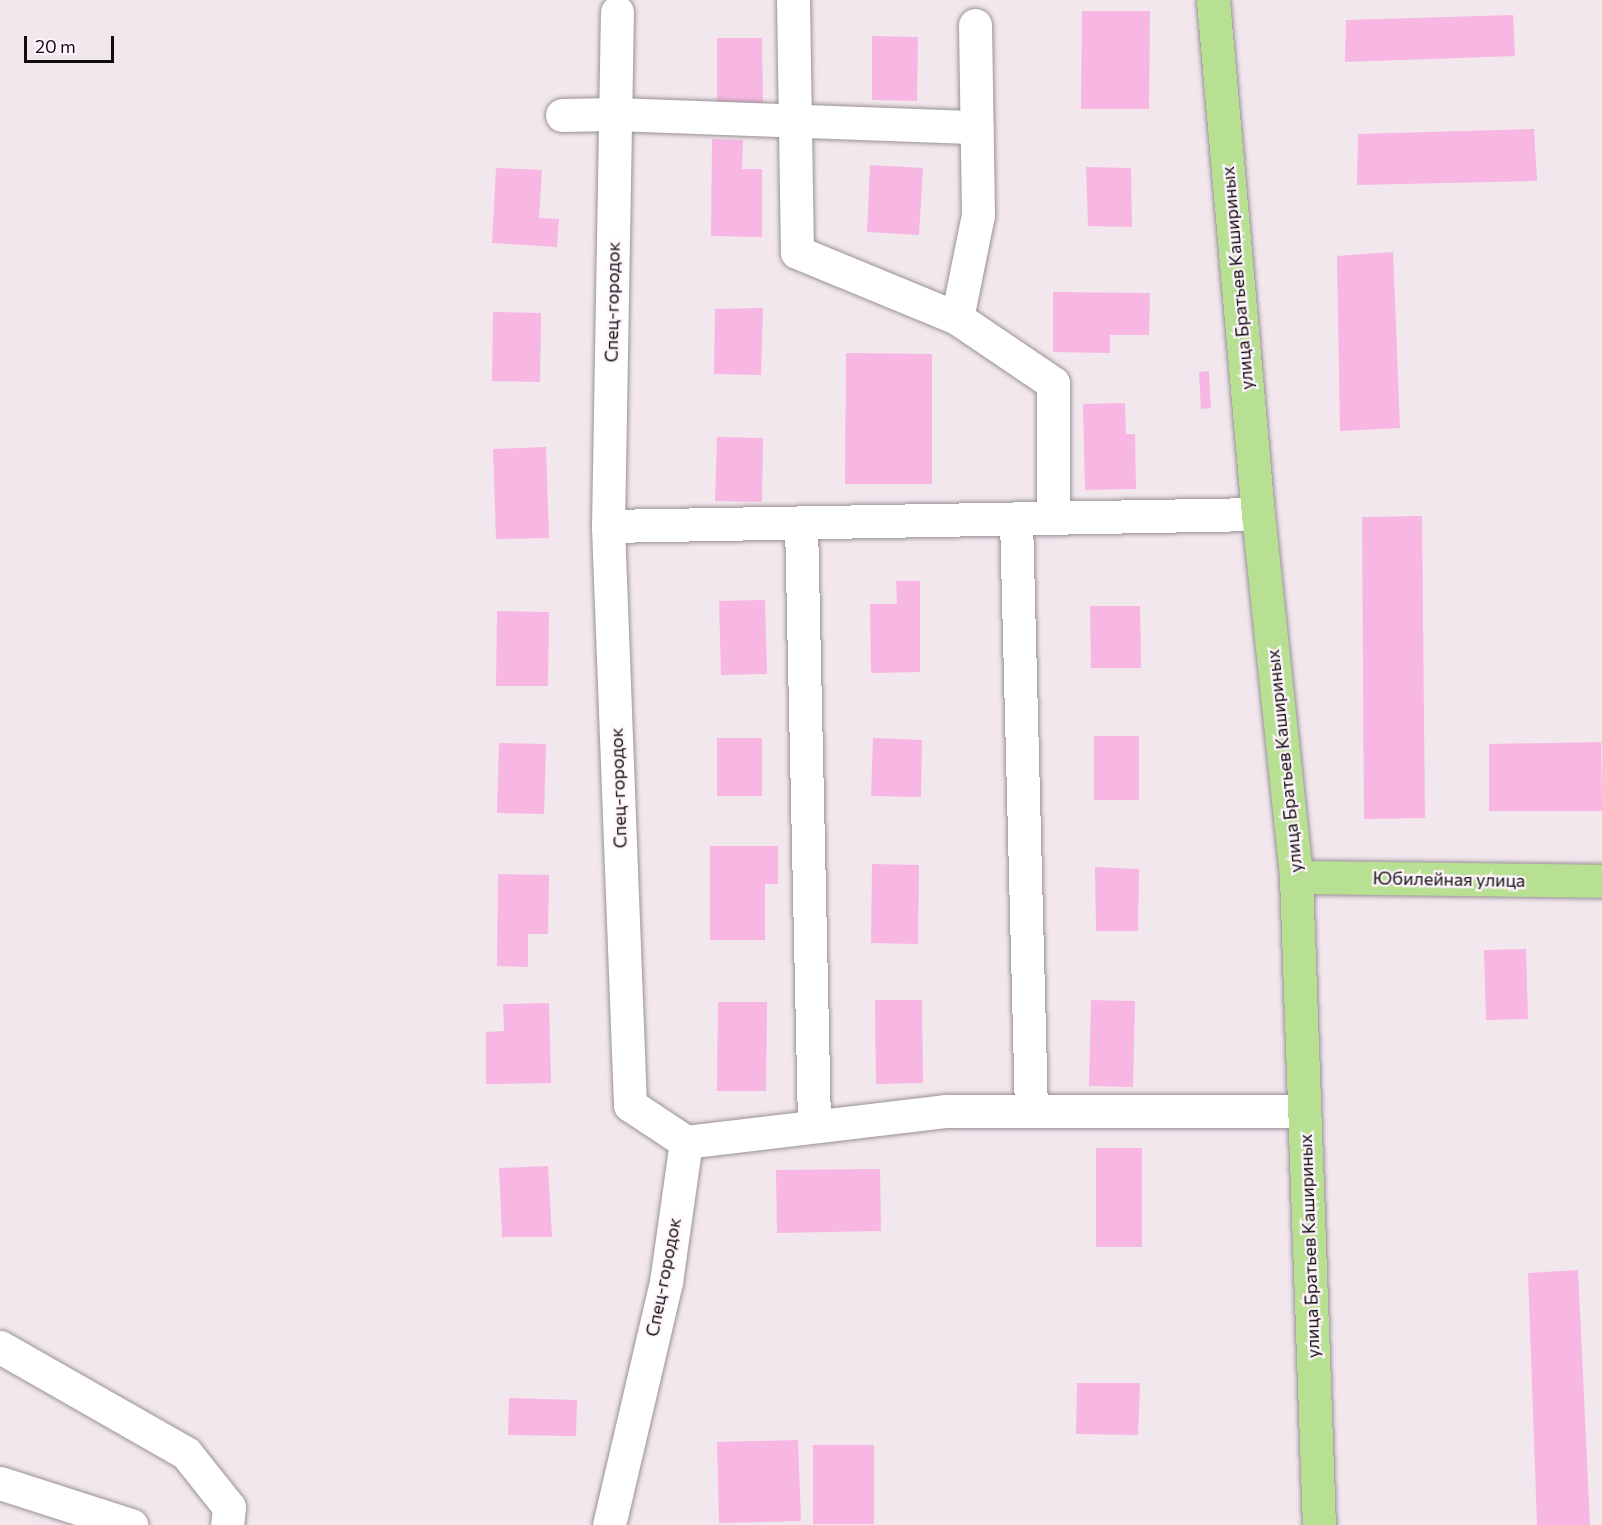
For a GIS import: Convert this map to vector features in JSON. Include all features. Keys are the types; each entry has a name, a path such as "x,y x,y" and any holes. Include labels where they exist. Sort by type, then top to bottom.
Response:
{"main road":[{"name":"улица Братьев Кашириных","path":"1213,0 1258,514 1296,877 1319,1525"},
{"name":"Юбилейная улица","path":"1296,877 1602,881"}],"street":[{"path":"793,0 798,252 957,318 1053,383 1053,518"},
{"name":"Спец-городок","path":"609,1525 666,1282 686,1142 630,1105 608,526 617,12"},
{"path":"957,318 978,215 975,26"},
{"path":"562,116 615,114 977,127"},
{"path":"608,526 1258,514"},
{"path":"1016,519 1031,1110"},
{"path":"801,523 814,1126"},
{"path":"686,1142 945,1111 1305,1111"},
{"path":"0,1347 186,1453 229,1507 227,1525"},
{"path":"0,1482 131,1525"}],"building":[{"path":"1082,11 1150,11 1149,109 1081,109"},
{"path":"1513,15 1515,56 1345,62 1346,20"},
{"path":"872,36 918,37 917,101 872,100"},
{"path":"717,38 762,38 763,103 717,103"},
{"path":"1534,129 1537,181 1357,185 1358,134"},
{"path":"712,139 743,140 742,169 762,169 762,237 711,236"},
{"path":"870,165 923,168 919,235 867,232"},
{"path":"1086,167 1131,168 1132,227 1088,226"},
{"path":"496,168 542,170 539,218 559,219 557,247 492,243"},
{"path":"1393,252 1400,428 1340,431 1337,256"},
{"path":"1053,292 1150,293 1149,335 1110,335 1110,353 1053,352"},
{"path":"763,308 761,375 714,374 715,309"},
{"path":"493,312 541,313 540,382 492,381"},
{"path":"846,353 932,354 932,484 845,484"},
{"path":"1209,371 1211,408 1201,409 1199,372"},
{"path":"1125,403 1126,434 1135,434 1136,489 1085,490 1083,404"},
{"path":"717,437 763,438 762,502 715,501"},
{"path":"546,447 549,538 496,539 493,449"},
{"path":"1422,516 1425,818 1364,819 1362,517"},
{"path":"896,581 920,581 920,672 871,673 870,604 897,604"},
{"path":"765,600 767,674 721,675 719,601"},
{"path":"1090,606 1140,606 1141,668 1091,668"},
{"path":"497,611 549,612 548,686 496,686"},
{"path":"1094,736 1139,736 1139,800 1094,800"},
{"path":"717,738 762,738 762,796 717,796"},
{"path":"873,738 922,740 921,797 871,796"},
{"path":"1601,742 1602,811 1489,811 1489,744"},
{"path":"499,743 546,744 544,814 497,813"},
{"path":"710,846 778,846 778,884 765,884 765,940 710,940"},
{"path":"872,864 919,865 918,944 871,943"},
{"path":"1095,867 1139,869 1138,931 1096,931"},
{"path":"498,874 549,875 548,934 528,934 528,967 497,966"},
{"path":"1526,949 1528,1019 1486,1020 1484,950"},
{"path":"875,1000 922,1000 923,1083 876,1084"},
{"path":"1091,1000 1135,1001 1133,1087 1089,1086"},
{"path":"718,1002 767,1002 766,1091 717,1091"},
{"path":"549,1003 551,1083 486,1084 486,1032 504,1031 503,1004"},
{"path":"1096,1148 1142,1148 1142,1247 1096,1247"},
{"path":"548,1166 552,1237 502,1237 499,1168"},
{"path":"880,1169 881,1231 777,1233 776,1170"},
{"path":"1578,1270 1590,1525 1537,1525 1528,1273"},
{"path":"1077,1383 1140,1383 1138,1435 1076,1434"},
{"path":"509,1398 577,1400 576,1436 508,1435"},
{"path":"798,1440 801,1521 719,1523 717,1442"},
{"path":"813,1445 874,1445 874,1524 813,1524"}]}
